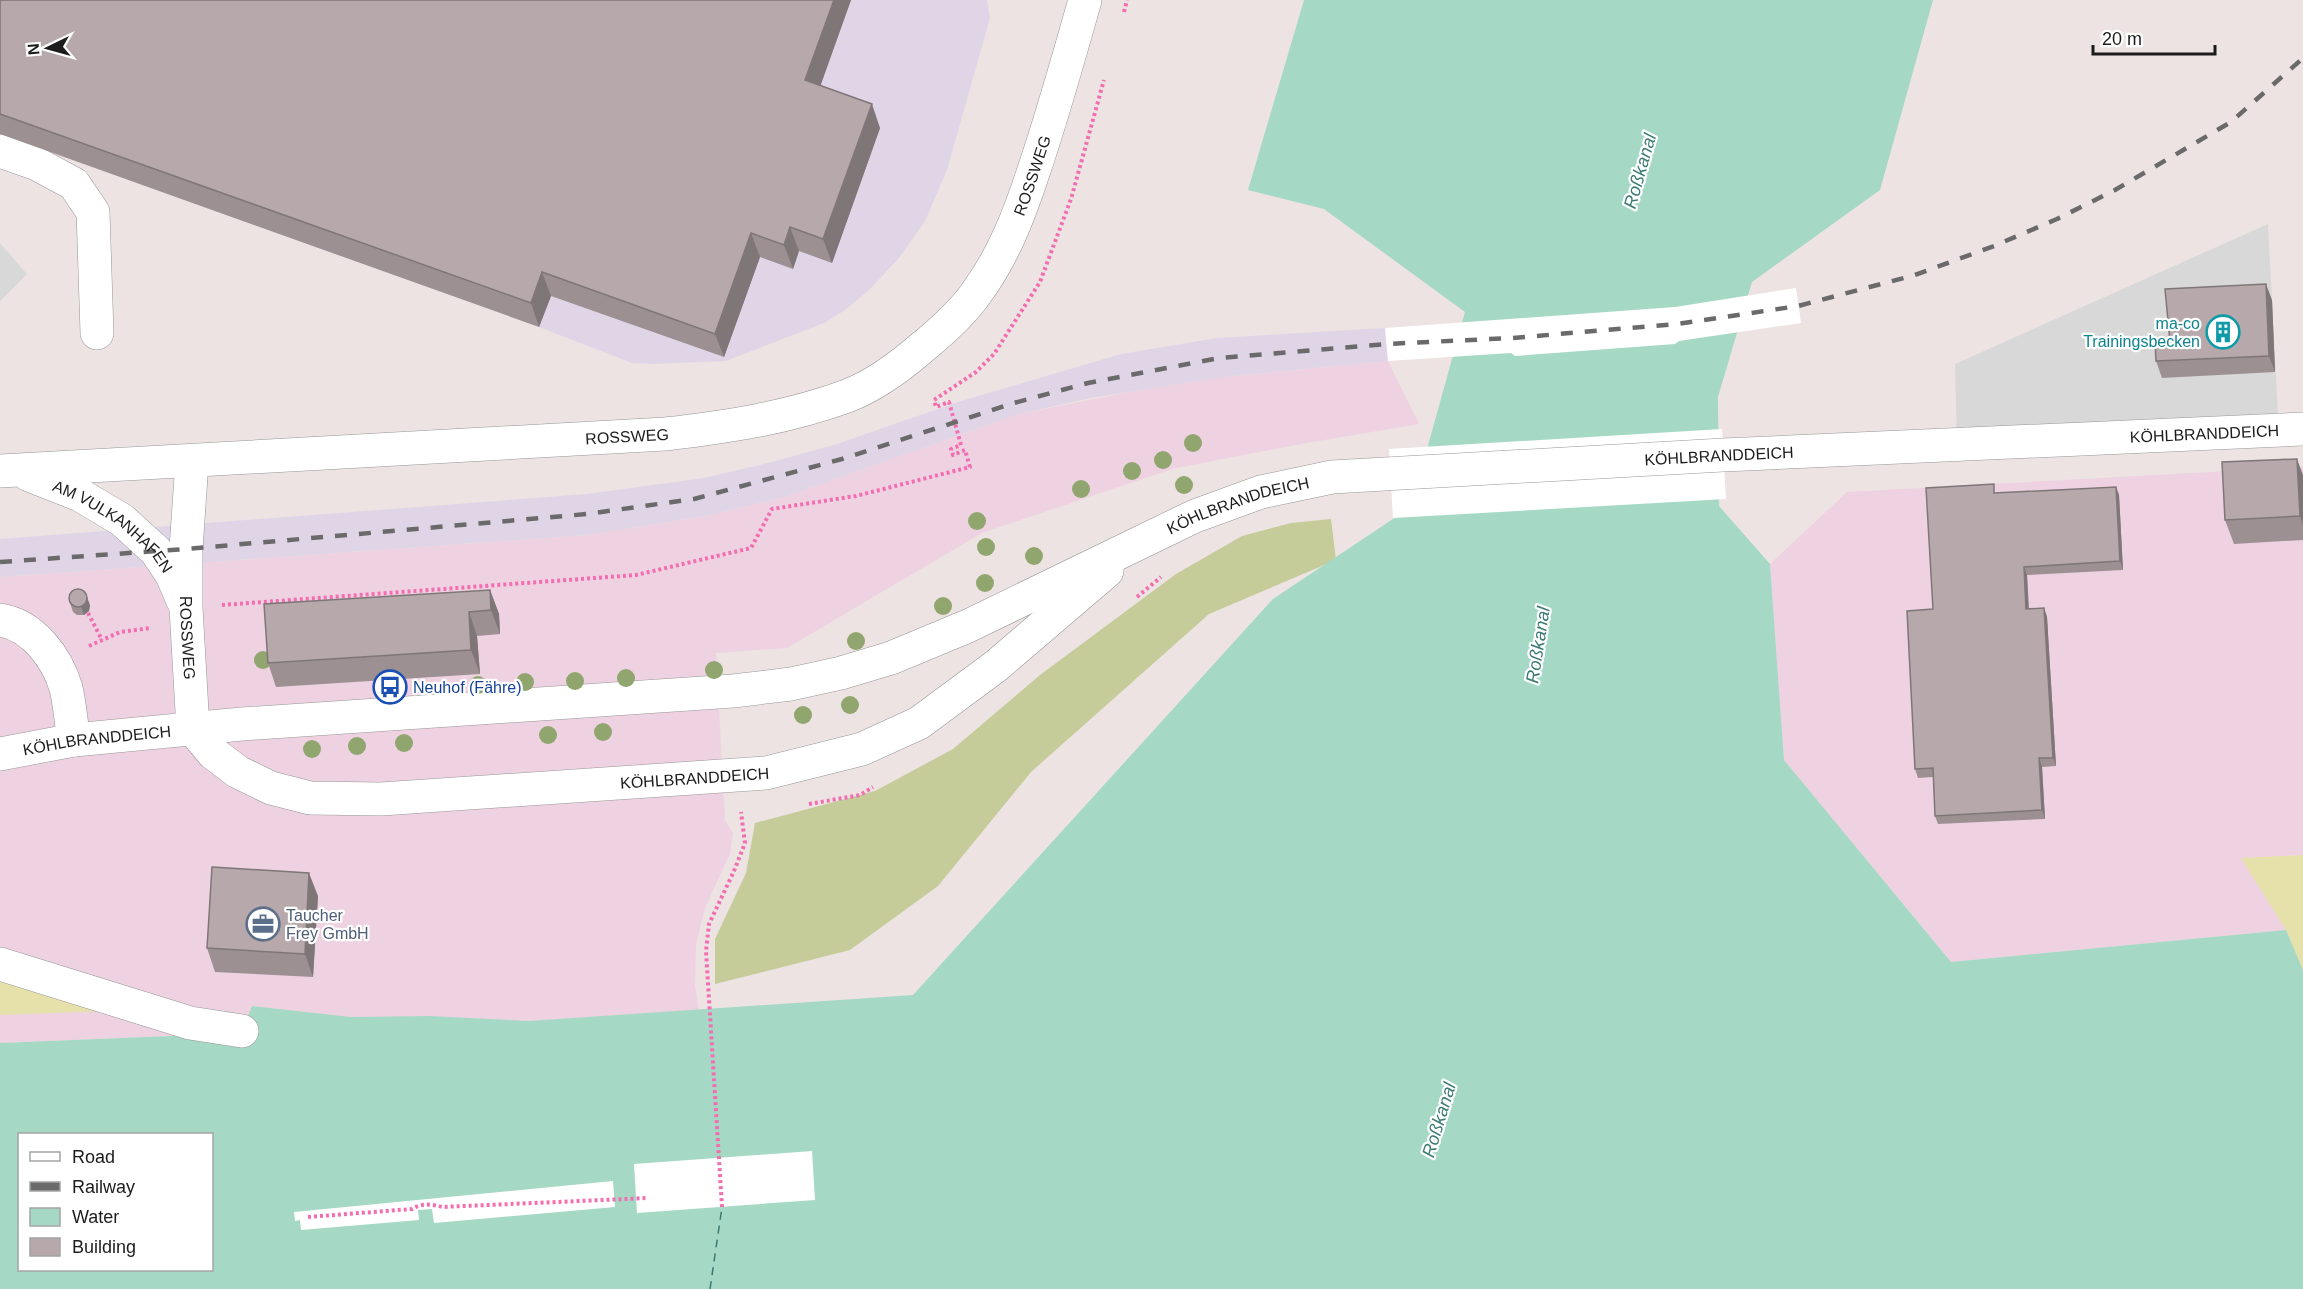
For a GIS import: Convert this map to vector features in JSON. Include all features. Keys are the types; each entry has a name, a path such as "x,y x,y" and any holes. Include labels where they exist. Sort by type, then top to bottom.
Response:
{"street":[{"name":"ROSSWEG","path":"193,729 186,615 186,549 192,462 665,434 739,425 784,415 848,395 871,384 903,364 939,334 976,294 1005,248 1052,119 1085,0"},
{"path":"0,151 37,164 74,184 93,212 97,333"},
{"name":"KÖHLBRANDDEICH","path":"0,754 74,740 193,729 733,691 791,684 841,674 902,654 968,626 1195,516 1261,492 1332,477 1723,455 2303,429"},
{"name":"AM VULKANHAFEN","path":"8,470 192,462"},
{"name":"AM VULKANHAFEN","path":"8,470 80,495 122,520 156,551 172,575 186,615"},
{"name":"KÖHLBRANDDEICH","path":"193,729 213,753 238,772 271,788 310,798 381,799 776,771 862,749 919,723 996,666 1145,539"},
{"path":"0,620 30,634 52,656 66,688 74,740"},
{"path":"0,964 189,1023 242,1031"}],"path":[{"path":"52,656 90,646 120,632 186,615 636,574 751,548"},
{"path":"88,613 102,640"},
{"path":"722,1207 706,951 709,924 745,843 739,775"},
{"path":"308,1217 412,1209 418,1205 442,1207 648,1198"}],"shaded area":[{"path":"0,0 987,0 990,18 947,170 925,221 899,258 868,291 845,310 824,323 726,361 654,364 632,363 539,327"},
{"path":"2268,224 2279,433 1957,445 1955,364"},
{"path":"0,243 27,274 0,301"},
{"path":"1385,328 1388,361 1222,377 1091,398 1019,414 787,496 710,515 587,535 0,577 0,539 587,494 704,478 837,444 958,402 1121,354 1217,338"},
{"path":"1388,361 1419,424 1172,469 982,533 787,648 716,653 725,820 733,833 730,854 705,908 696,944 695,985 699,1010 528,1021 351,1017 252,1006 242,1031 0,1043 0,577 587,535 710,515 787,496 1019,414 1134,391 1222,377"},
{"path":"2303,467 2303,855 2241,858 2286,930 1951,962 1784,760 1770,564 1847,492"},
{"path":"1331,519 1336,560 1209,614 1031,772 938,886 850,950 715,984 715,939 746,873 755,823 875,791 953,749 1040,675 1176,574 1242,536 1291,523"},
{"path":"2303,855 2303,970 2286,930 2241,858"},
{"path":"0,981 108,1011 0,1015"}],"water":[{"name":"Roßkanal","path":"1304,0 1933,0 1880,190 1752,282 1718,397 1719,506 1770,564 1784,760 1951,962 2286,930 2303,970 2303,1289 0,1289 0,1043 242,1031 252,1006 351,1017 430,1016 528,1021 913,995 1273,599 1411,507 1465,312 1324,209 1248,190"}],"pier":[{"path":"1796,288 1801,323 1679,341 1675,344 1515,356 1511,353 1388,361 1385,328 1675,307"},
{"path":"1722,429 1726,499 1393,518 1389,449"},
{"path":"812,1151 815,1200 637,1213 634,1164"},
{"path":"613,1181 615,1207 434,1223 432,1209 418,1210 419,1220 301,1230 300,1220 295,1221 294,1212"}],"building":[{"path":"0,0 834,0 805,80 872,104 823,239 790,227 784,245 751,233 715,334 542,272 531,303 0,114"},
{"name":"ma-co Trainingsbecken","path":"2266,284 2269,356 2156,361 2155,342 2170,342 2165,289"},
{"path":"2297,459 2300,516 2225,520 2222,462"},
{"path":"1994,484 1994,493 2116,487 2120,561 2024,567 2026,609 2044,608 2053,758 2039,758 2042,810 1935,816 1933,768 1915,769 1907,611 1933,609 1926,488"},
{"path":"78,589 84,592 87,598 84,604 78,607 72,604 69,598 72,592"},
{"path":"490,590 491,610 469,612 471,650 268,663 264,604"},
{"path":"212,867 309,873 305,954 207,948"}],"ferry route":[{"path":"710,1289 722,1207"}],"railway":[{"path":"0,562 186,549 587,514 694,499 842,459 1014,403 1088,383 1219,358 1677,324 1798,306 1915,275 1994,246 2057,219 2115,190 2231,122 2303,58"}],"place":[{"name":"ma-co Trainingsbecken","path":"2223,332"},
{"name":"Neuhof (Fähre)","path":"390,687"},
{"name":"Taucher Frey GmbH","path":"263,924"}]}
